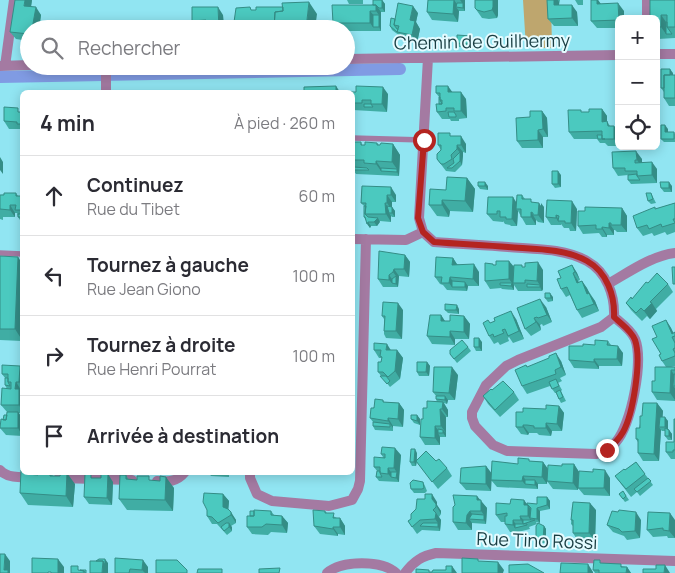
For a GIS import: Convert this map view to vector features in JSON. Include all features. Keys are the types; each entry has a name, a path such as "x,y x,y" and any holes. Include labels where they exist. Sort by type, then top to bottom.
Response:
{"street":[{"path":"14,0 2,66 20,65"},
{"path":"647,0 647,15"},
{"path":"660,54 675,54"},
{"name":"Chemin de Guilhermy","path":"355,59 615,55"},
{"path":"428,58 418,218 423,232 434,242 540,249 588,261 598,269 608,284 613,298 614,317 634,339 637,351 635,392 624,430 616,442 607,450 596,454 507,451 493,445 475,426 472,412 486,385 506,366 601,327 614,317"},
{"path":"106,75 106,90"},
{"path":"355,238 406,240 423,232"},
{"path":"250,475 257,494 272,501 329,506 352,500 358,489 360,481 366,239"},
{"path":"608,284 644,264 666,254 675,253"},
{"path":"0,470 2,473 12,476 171,482 179,479 182,475"},
{"name":"Rue Tino Rossi","path":"405,573 415,560 436,553 675,561"},
{"path":"327,573 338,566 346,564 384,566 396,573"}],"lane":[{"path":"355,138 424,140"},
{"path":"0,253 20,254"}],"shaded area":[{"path":"523,0 551,0 552,48 526,48"}],"building":[{"path":"15,0 25,0 24,6 36,7 34,20 20,20 20,33 10,32"},
{"path":"373,0 382,0 382,8 373,5"},
{"path":"428,0 454,0 453,14 427,12"},
{"path":"475,0 493,0 492,10 484,12 477,10 475,8"},
{"path":"547,0 554,0 554,5 572,5 572,18 548,19"},
{"path":"591,0 597,0 597,4 618,3 619,15 615,15 615,20 591,21"},
{"path":"650,0 675,0 675,27 667,27 667,15 661,15 660,27 660,15 650,15"},
{"path":"309,2 307,20 275,20 275,12 283,11 282,3"},
{"path":"398,3 413,6 410,20 415,21 412,35 397,32 399,26 394,25"},
{"path":"457,3 463,3 463,8 456,7"},
{"path":"332,5 376,5 376,11 370,11 370,23 355,23 355,20 333,20"},
{"path":"192,7 218,7 219,20 192,20"},
{"path":"250,7 251,10 256,10 256,7 283,7 283,11 275,12 275,20 234,20 236,8"},
{"path":"373,15 379,15 379,27 373,27"},
{"path":"391,18 395,19 394,25 398,29 397,32 390,26"},
{"path":"666,22 667,27 672,34 666,34"},
{"path":"457,35 471,36 471,44 457,43"},
{"path":"661,69 670,69 670,75 664,75 664,88 661,88"},
{"path":"664,75 675,75 675,98 664,98"},
{"path":"336,86 336,90 304,90 304,87"},
{"path":"356,86 383,87 382,104 371,104 371,100 362,100 362,103 355,103"},
{"path":"436,86 448,86 448,92 461,92 461,111 454,111 454,108 446,108 446,111 437,112 436,104 442,104 442,100 440,100 440,93 436,93"},
{"path":"364,104 371,104 373,107 364,107"},
{"path":"4,107 18,108 20,124 4,121"},
{"path":"589,109 602,109 602,122 607,121 608,126 614,126 614,139 602,139 602,131 569,132 568,110 589,112"},
{"path":"530,111 542,111 543,129 538,130 538,140 517,141 516,118 530,117"},
{"path":"448,112 454,112 456,117 449,117"},
{"path":"661,125 665,125 665,132 674,132 674,139 661,139"},
{"path":"438,133 450,133 450,136 461,136 461,145 457,145 457,149 451,155 452,159 444,164 441,164 437,159 437,154 441,150 441,145 438,145"},
{"path":"597,135 602,135 602,139 598,139"},
{"path":"355,142 361,142 361,145 365,145 365,142 377,143 377,145 381,143 393,144 392,162 376,161 376,164 364,163 364,160 355,160"},
{"path":"636,151 637,160 635,160 635,163 652,162 652,175 637,176 637,171 613,168 612,152"},
{"path":"460,152 460,161 452,168 447,168 454,163 453,159"},
{"path":"355,167 367,168 369,170 355,170"},
{"path":"381,168 397,169 397,172 381,171"},
{"path":"552,171 558,171 558,184 552,184"},
{"path":"637,174 640,180 628,180 628,175"},
{"path":"447,177 467,178 465,201 442,200 442,205 429,205 430,189 446,190"},
{"path":"478,182 485,182 485,186 478,186"},
{"path":"660,182 669,182 669,188 661,188"},
{"path":"362,186 391,187 391,195 387,195 387,203 385,203 386,214 365,214 366,203 361,203"},
{"path":"4,193 16,193 16,196 20,196 20,210 15,210 16,205 10,205 10,210 0,209 0,195 4,195"},
{"path":"646,193 651,193 653,199 648,201"},
{"path":"517,195 522,195 522,199 531,199 531,202 539,203 538,215 533,215 531,212 531,217 521,217 521,209 516,209"},
{"path":"488,197 513,197 512,219 500,217 500,211 497,211 497,214 487,214"},
{"path":"547,200 572,201 571,223 558,221 559,216 556,215 556,218 546,217"},
{"path":"675,203 675,219 673,219 675,223 662,227 661,224 649,229 647,225 637,228 633,216 655,207 655,209"},
{"path":"364,206 366,206 365,214 368,217 378,218 374,222 368,222 367,224 364,217"},
{"path":"387,206 392,207 392,213 389,213"},
{"path":"585,207 622,208 621,225 611,225 609,223 609,228 602,227 602,229 596,229 596,225 578,226 578,211 585,211"},
{"path":"379,251 405,255 404,269 394,269 389,275 389,280 378,279"},
{"path":"0,256 18,257 15,329 0,329"},
{"path":"436,257 453,258 452,265 474,264 473,279 450,277 449,283 441,283 442,277 435,277"},
{"path":"496,261 509,261 509,279 485,281 485,263 496,265"},
{"path":"538,262 537,281 525,280 525,283 513,283 514,265 525,267 525,263"},
{"path":"572,265 577,283 582,281 587,294 589,293 594,304 577,310 567,287 561,289 557,279 561,278 558,271"},
{"path":"672,267 675,267 675,284 673,284"},
{"path":"657,273 668,284 644,311 641,308 636,313 626,303"},
{"path":"396,276 396,284 392,283 392,279"},
{"path":"452,281 465,282 465,287 452,287"},
{"path":"500,283 512,283 511,286 500,285"},
{"path":"527,284 540,285 540,287 527,287"},
{"path":"545,293 550,293 551,298 545,298"},
{"path":"540,299 547,315 534,318 536,322 525,329 517,308"},
{"path":"383,302 398,303 396,331 384,331 385,316 382,316"},
{"path":"445,304 457,305 456,310 445,310"},
{"path":"511,311 519,331 508,336 505,329 502,330 504,333 494,337 493,334 489,336 483,323 488,320 490,323 495,321 494,318"},
{"path":"430,315 441,315 441,321 450,321 450,315 464,316 464,332 450,331 450,337 427,336"},
{"path":"666,320 672,334 675,332 675,336 672,337 675,343 675,348 673,349 675,356 662,361 659,355 661,354 652,339 657,337 652,326"},
{"path":"474,338 479,338 479,347 474,347"},
{"path":"462,340 468,347 454,359 450,354 450,350"},
{"path":"595,340 608,341 607,345 618,346 617,359 594,359 594,362 569,360 569,346 595,345"},
{"path":"374,343 387,344 386,350 397,350 395,371 388,377 383,372 378,372 378,362 381,362 382,357 380,356 381,350 374,350"},
{"path":"556,353 561,367 555,370 556,374 522,386 515,370 549,358 549,356"},
{"path":"417,362 427,362 426,372 417,372"},
{"path":"2,365 20,366 19,382 16,382 15,389 19,389 19,405 1,405 2,388 11,389 11,382 8,382 8,374 2,374"},
{"path":"434,367 452,367 449,393 433,392"},
{"path":"655,367 675,367 675,370 671,370 670,393 652,392 652,381 655,381"},
{"path":"674,374 675,386 673,386"},
{"path":"380,376 386,376 390,381 387,384"},
{"path":"5,378 8,378 10,386 5,385"},
{"path":"556,379 559,386 552,389 549,382"},
{"path":"503,381 514,392 495,410 483,396"},
{"path":"560,390 563,397 559,399 556,392"},
{"path":"436,396 445,396 445,400 436,399"},
{"path":"375,399 383,400 383,402 399,403 398,419 388,418 388,421 370,418 371,408 374,408"},
{"path":"427,401 443,402 442,409 440,409 441,426 435,426 435,438 420,437 423,408 427,408"},
{"path":"643,403 657,403 654,454 638,453 636,428 640,428"},
{"path":"546,405 559,406 557,424 546,423 546,428 534,428 534,426 527,425 516,427 516,412 523,412 523,408 546,409"},
{"path":"7,412 18,412 18,428 0,428 1,419 6,420"},
{"path":"411,415 417,415 417,421 411,419"},
{"path":"660,417 665,417 665,427 659,427"},
{"path":"674,419 675,450 673,452 666,452 666,442 674,442"},
{"path":"373,422 390,424 390,427 373,426"},
{"path":"665,428 669,430 669,436 665,436"},
{"path":"438,429 443,430 443,433 438,433"},
{"path":"382,447 395,448 394,468 388,468 388,474 380,473 380,467 374,467 374,457 385,458 385,454 381,454"},
{"path":"411,449 415,449 414,462 410,462"},
{"path":"426,451 436,461 439,459 447,468 432,482 416,461"},
{"path":"518,458 543,462 542,477 523,476 522,481 491,480 492,461 518,464"},
{"path":"636,462 645,474 626,489 615,476"},
{"path":"562,464 574,464 573,483 547,481 548,465 562,466"},
{"path":"486,466 486,484 460,483 461,468"},
{"path":"593,469 605,470 604,488 578,488 579,471 593,472"},
{"path":"377,471 380,471 382,477 376,477"},
{"path":"391,472 397,472 396,478 391,477"},
{"path":"21,475 67,475 66,496 20,493"},
{"path":"85,475 91,475 91,478 101,478 101,475 108,475 107,498 84,497"},
{"path":"120,475 126,475 126,479 137,480 137,476 149,476 149,480 160,481 160,476 166,477 165,500 119,499"},
{"path":"648,478 651,481 637,492 634,489"},
{"path":"413,480 423,482 424,488 411,489 410,483"},
{"path":"525,480 535,480 535,485 525,484"},
{"path":"623,491 626,496 623,499 619,494"},
{"path":"204,493 223,494 223,507 231,512 231,515 218,523 212,517 207,516 207,510 203,502"},
{"path":"425,494 432,494 432,499 436,504 433,510 436,513 435,519 420,520 412,527 408,521 416,509 417,499 425,499"},
{"path":"453,495 477,496 477,500 481,500 481,511 470,511 467,515 466,523 453,522 453,507 455,505"},
{"path":"537,497 547,497 547,505 537,508 537,519 530,518 531,508 527,503 537,504"},
{"path":"511,499 524,500 524,505 528,505 528,516 520,516 521,520 513,520 513,525 505,524 507,513 496,515 496,503 510,504"},
{"path":"573,502 590,503 589,533 573,533 573,520 571,520"},
{"path":"254,510 271,511 271,515 282,516 282,525 266,524 262,527 247,527 247,516 254,516"},
{"path":"313,510 334,513 333,518 340,518 340,527 333,527 333,529 314,526"},
{"path":"619,510 636,512 635,531 622,532 607,525 612,511 618,512"},
{"path":"250,511 254,511 254,516 250,516"},
{"path":"648,512 670,513 669,531 663,530 663,528 647,530"},
{"path":"472,514 484,515 484,520 469,519"},
{"path":"523,520 535,520 523,524"},
{"path":"229,523 229,527 224,531 221,527"},
{"path":"423,523 438,523 438,527 420,526"},
{"path":"538,523 544,526 543,540 536,539 536,526"},
{"path":"515,524 527,524 527,525 515,528"},
{"path":"0,554 5,554 4,570 8,570 8,573 0,573"},
{"path":"32,558 58,559 58,573 32,573"},
{"path":"115,558 143,560 142,570 130,569 129,573 115,573"},
{"path":"462,558 498,562 498,573 462,573"},
{"path":"105,559 105,565 103,561 96,561"},
{"path":"156,560 177,560 187,570 187,573 156,573"},
{"path":"594,560 600,560 600,563 621,564 621,567 627,567 626,573 599,573 599,570 593,570"},
{"path":"90,561 103,561 102,573 90,573"},
{"path":"561,563 588,564 588,573 560,573"},
{"path":"528,564 544,573 509,573 509,565"},
{"path":"656,565 665,565 664,573 643,573 643,569 656,569"},
{"path":"71,566 78,566 78,570 84,571 84,573 71,573"},
{"path":"446,566 452,566 452,573 416,573 416,569 429,570 429,572 433,570 446,570"},
{"path":"280,568 279,573 259,573 259,569"},
{"path":"198,569 222,569 222,573 197,573"}],"waterway":[{"path":"355,70 400,69"},
{"path":"0,77 100,75"}],"route":[{"path":"424,140 418,218 423,232 434,242 540,249 573,256 588,261 598,269 608,284 613,298 614,317 634,339 637,351 637,373 635,392 624,430 616,442 607,450"}]}
